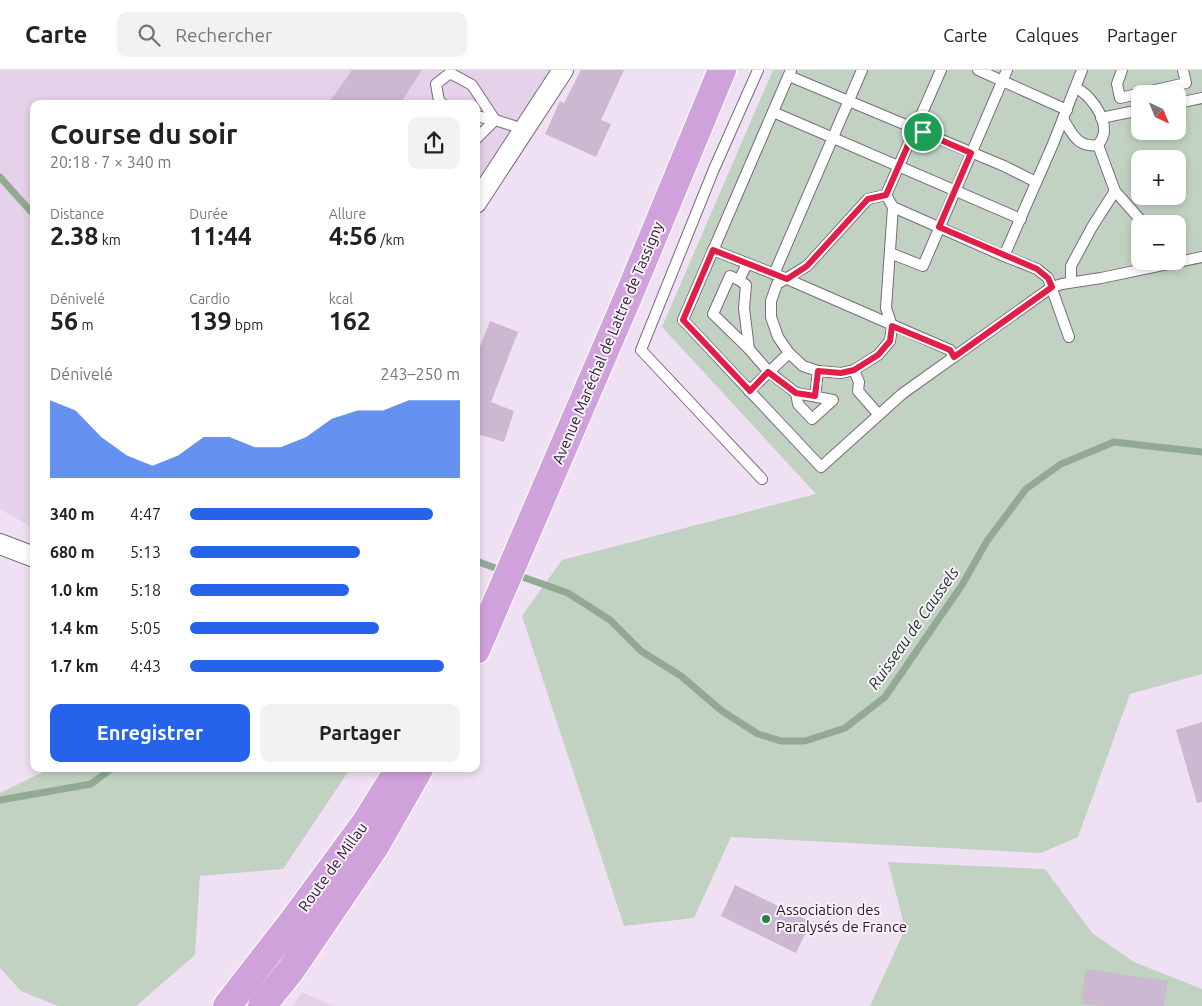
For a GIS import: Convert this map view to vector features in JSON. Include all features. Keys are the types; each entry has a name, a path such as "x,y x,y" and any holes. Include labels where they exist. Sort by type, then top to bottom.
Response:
{"main road":[{"name":"Avenue Maréchal de Lattre de Tassigny","path":"491,616 635,281 722,70"},
{"path":"480,634 491,616"},
{"path":"480,641 491,616"},
{"name":"Route de Millau","path":"227,1006 366,822 396,772"},
{"path":"262,1006 291,970 374,848 417,772"},
{"name":"Route de Millau","path":"208,1006 262,961"}],"street":[{"path":"480,196 562,70"},
{"path":"0,544 30,555"}],"lane":[{"path":"758,70 714,169 641,350 762,479"},
{"path":"774,274 862,70"},
{"path":"886,195 941,70"},
{"path":"978,70 1003,81 1065,115 1073,135 1082,144 1089,146 1098,145 1103,138 1105,129 1101,118 1087,95 1076,88"},
{"path":"890,253 923,266 1007,70"},
{"path":"1004,256 1065,115 1082,70"},
{"path":"1122,70 1116,84 1120,98 1186,84 1183,70"},
{"path":"439,100 436,84 450,73 472,85 495,120"},
{"path":"1036,182 849,101 790,73 683,320 821,467 902,394 1052,287 1137,270"},
{"path":"1186,101 1202,98"},
{"path":"773,112 1021,219"},
{"path":"1101,118 1131,112"},
{"path":"480,117 514,126 523,131"},
{"path":"480,135 495,120"},
{"path":"1098,145 1115,191 1136,215"},
{"path":"1071,282 1071,266 1092,227 1115,191"},
{"path":"886,195 894,207 1037,269 1048,278 1070,338"},
{"path":"886,195 868,199 807,266 777,284 771,301 771,317 778,337 789,353 803,366 818,371 841,373 854,370 878,355 890,341 892,326 886,308 894,207"},
{"path":"713,250 787,279 950,350 954,357"},
{"path":"1186,260 1202,257"},
{"path":"740,280 747,264"},
{"path":"749,349 744,308 746,285 730,276 713,314 749,349 768,372 796,393 833,400 812,419 798,404 796,393"},
{"path":"750,391 789,353"},
{"path":"854,370 859,382 858,391 879,415"},
{"path":"815,396 818,371"}],"shaded area":[{"path":"0,70 551,70 480,178 480,100 30,100 30,527 0,509"},
{"path":"302,992 333,1006 292,1006"}],"green space":[{"path":"773,70 1202,70 1202,674 1130,694 1078,837 1041,853 731,837 694,918 624,926 522,616 562,560 816,494 662,327"},
{"path":"43,772 348,772 283,869 200,876 195,955 136,1006 58,1006 21,991 0,968 0,793"},
{"path":"888,862 1045,869 1092,933 1134,962 1202,989 1202,1006 870,1006 905,929"}],"building":[{"path":"352,70 422,70 403,100 331,100"},
{"path":"581,70 624,70 601,120 611,124 596,157 545,134 560,101 564,103"},
{"path":"490,321 518,332 491,402 514,411 504,442 480,435 480,347"},
{"path":"1202,722 1202,802 1197,803 1176,730"},
{"name":"Association des Paralysés de France","path":"735,885 811,922 796,953 721,916"},
{"path":"1086,969 1168,981 1164,1006 1101,1006 1081,1003"}],"waterway":[{"path":"0,177 30,211"},
{"name":"Ruisseau de Caussels","path":"514,574 568,593 610,620 641,651 681,676 722,711 758,734 781,741 805,741 845,728 885,697 962,585 987,541 1026,489 1061,464 1114,442 1202,452"},
{"name":"Ruisseau de Caussels","path":"480,562 504,571"},
{"name":"Ruisseau de Caussels","path":"0,800 91,784 107,772"}],"place":[{"name":"Association des Paralysés de France","path":"766,919"}],"route":[{"path":"915,129 923,132 971,153 939,227 1037,269 1048,278 1052,287 954,357 950,350 892,326 890,341 878,355 854,370 841,373 818,371 815,396 796,393 768,372 750,391 683,320 713,250 787,279 807,266 868,199 886,195 915,129"}]}
